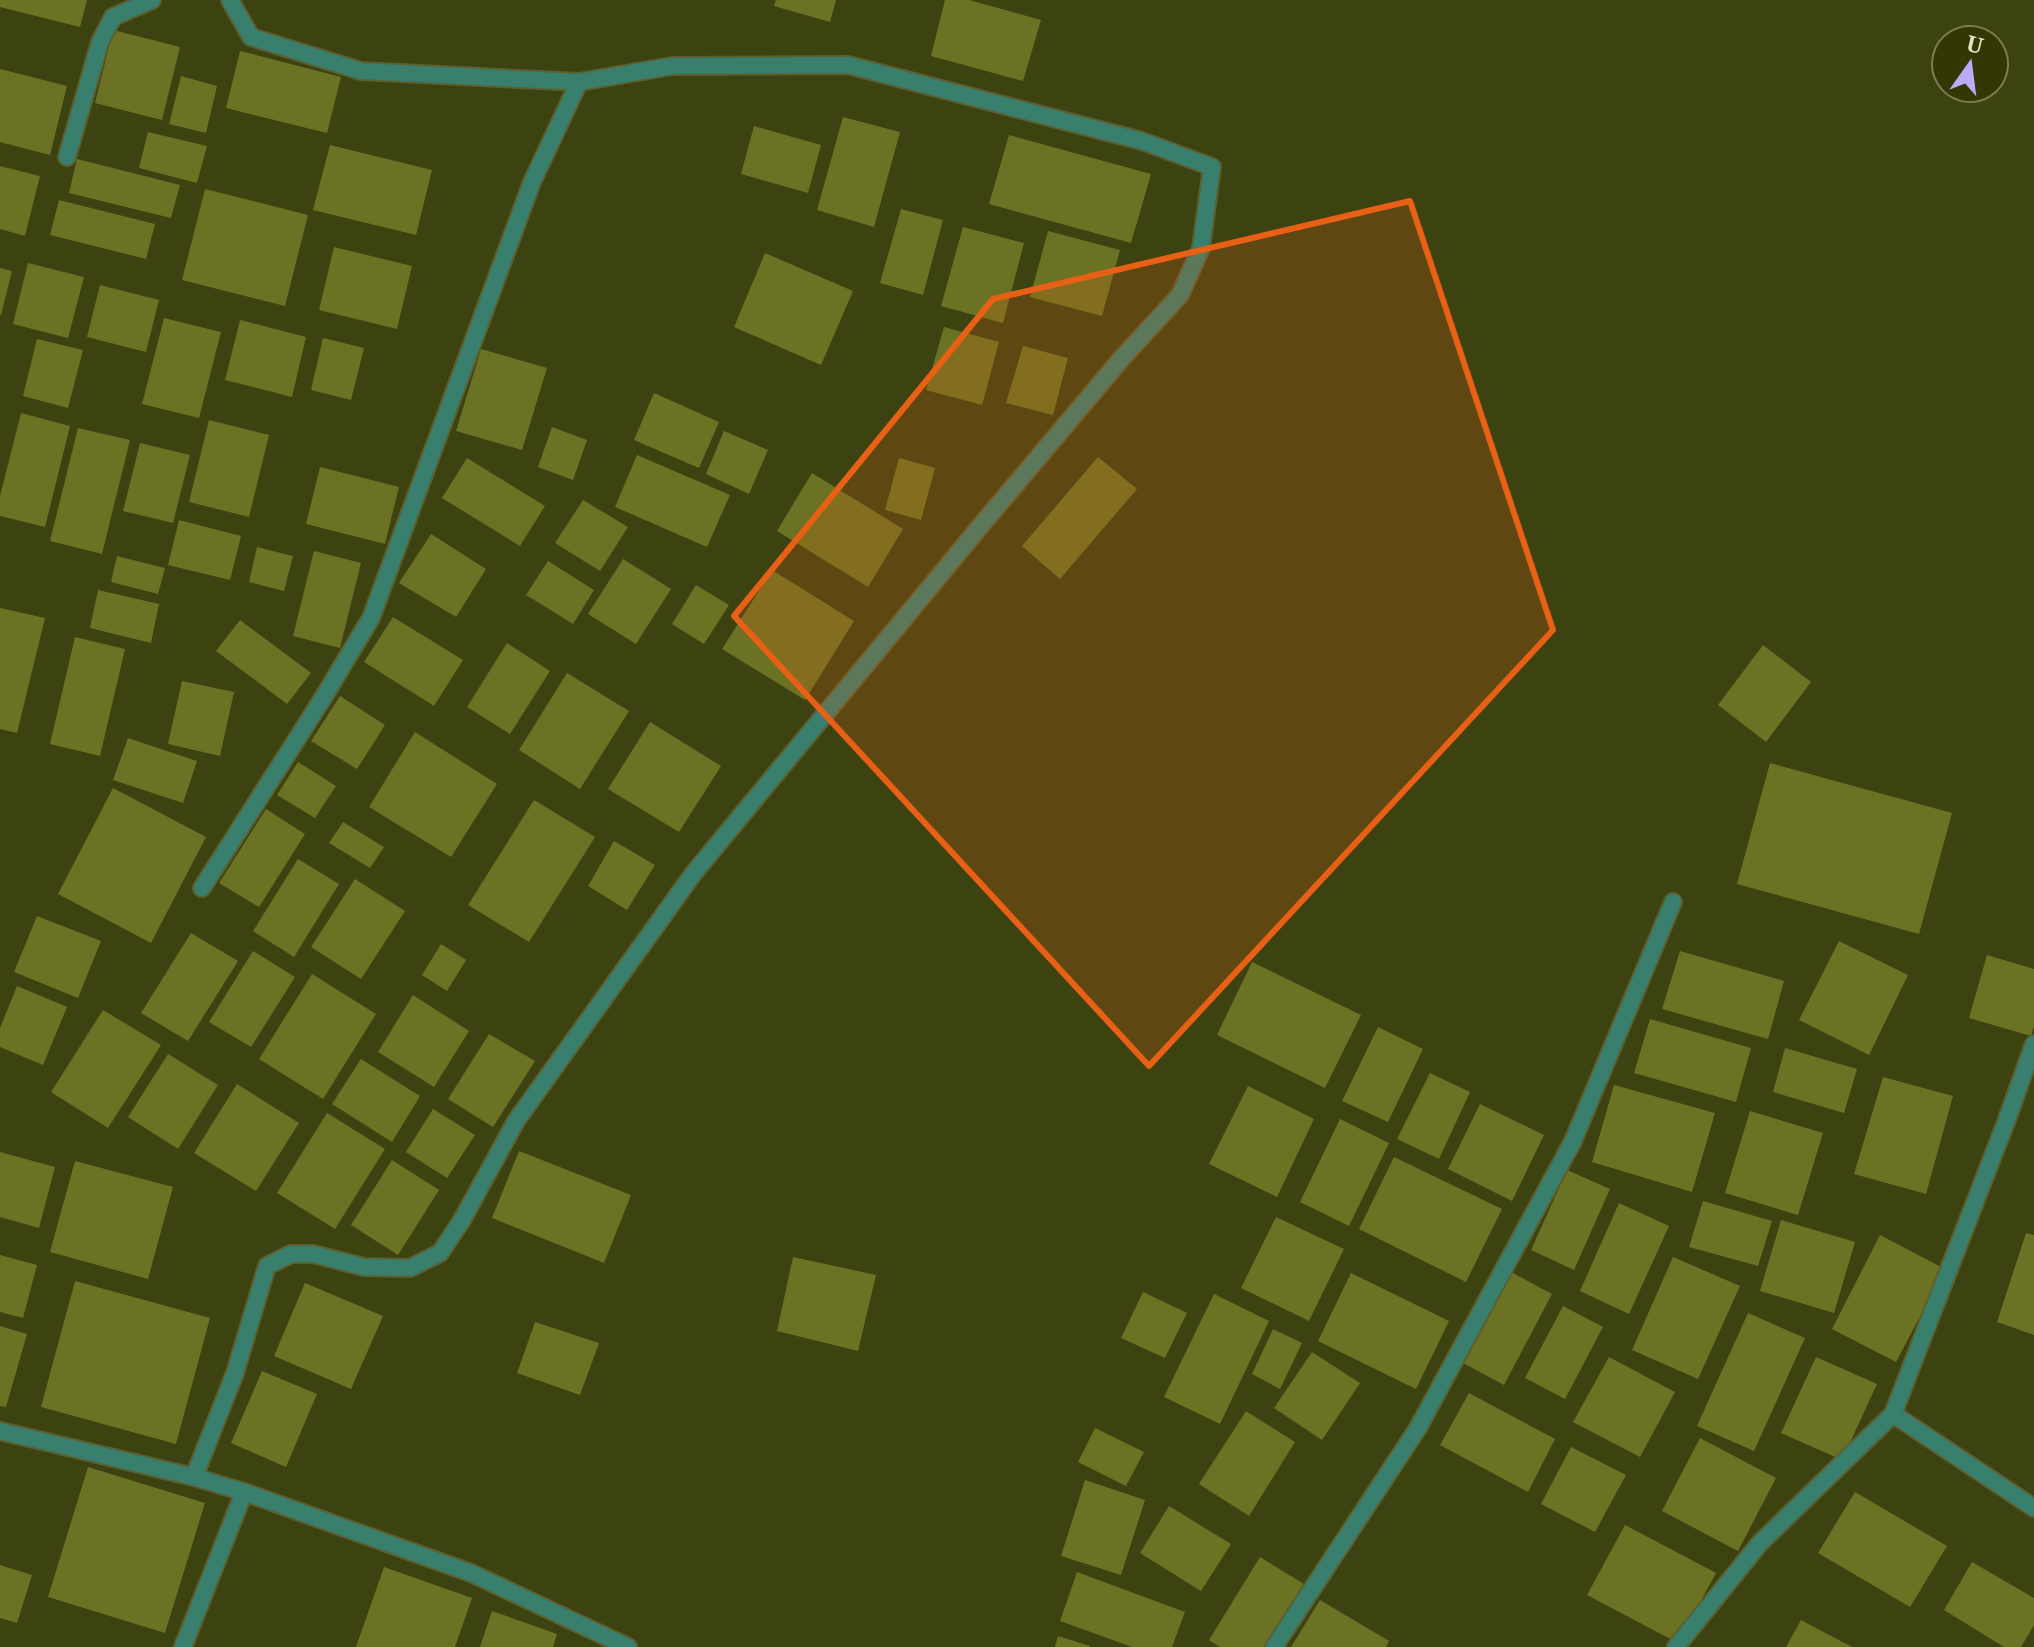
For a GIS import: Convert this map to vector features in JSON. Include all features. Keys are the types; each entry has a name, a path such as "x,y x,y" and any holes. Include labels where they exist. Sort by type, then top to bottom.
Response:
{"street":[{"path":"67,157 100,42 113,17 152,0"},
{"path":"194,1477 235,1373 267,1266 291,1254 313,1254 364,1267 410,1268 440,1253 462,1220 516,1121 693,874 1122,358 1180,295 1201,248 1212,167 1142,141 848,65 672,66 579,82 361,71 251,37 230,0"},
{"path":"202,888 371,618 532,182 579,82"},
{"path":"1274,1647 1418,1428 1573,1141 1673,902"},
{"path":"1676,1647 1760,1543 1893,1414 2034,1044"},
{"path":"1893,1414 2034,1508"},
{"path":"0,1431 194,1477 244,1492 471,1573 628,1647"},
{"path":"183,1647 244,1492"}],"highlighted area":[{"path":"1410,201 1553,630 1149,1066 734,616 993,299"}],"building":[{"path":"0,0 87,0 80,27 0,7"},
{"path":"776,0 836,0 830,22 774,6"},
{"path":"945,0 969,0 1041,20 1023,81 931,56"},
{"path":"113,30 180,47 162,120 95,103"},
{"path":"240,51 341,77 327,133 226,108"},
{"path":"0,69 67,86 50,155 0,142"},
{"path":"181,76 217,86 206,133 169,124"},
{"path":"843,117 900,132 874,227 817,210"},
{"path":"754,126 821,145 808,193 741,174"},
{"path":"148,132 207,146 197,183 139,168"},
{"path":"1009,135 1151,174 1131,243 989,204"},
{"path":"330,145 432,170 416,235 313,210"},
{"path":"77,159 180,185 171,218 69,193"},
{"path":"0,166 40,176 25,236 0,229"},
{"path":"205,189 308,215 285,306 182,280"},
{"path":"59,200 155,224 146,259 50,235"},
{"path":"901,209 943,220 923,295 880,283"},
{"path":"963,227 1024,243 1003,323 941,306"},
{"path":"1048,231 1120,250 1102,316 1030,297"},
{"path":"334,247 412,266 397,329 319,310"},
{"path":"765,253 853,291 821,365 734,327"},
{"path":"28,263 84,277 68,338 13,324"},
{"path":"0,268 12,271 1,315 0,315"},
{"path":"100,285 159,300 146,352 87,337"},
{"path":"164,318 221,332 199,418 142,404"},
{"path":"240,320 306,337 292,397 225,380"},
{"path":"944,327 999,342 982,405 926,390"},
{"path":"323,338 364,348 351,400 311,390"},
{"path":"37,339 83,350 68,408 23,396"},
{"path":"1023,346 1068,358 1053,415 1006,403"},
{"path":"481,349 547,368 522,450 456,431"},
{"path":"654,393 719,422 699,468 634,440"},
{"path":"21,413 70,426 45,527 0,516 0,496"},
{"path":"209,420 269,435 249,517 189,502"},
{"path":"552,427 587,440 573,480 538,467"},
{"path":"78,428 130,440 102,554 50,541"},
{"path":"724,431 768,450 749,494 706,474"},
{"path":"140,443 190,455 173,523 123,511"},
{"path":"637,455 730,495 707,547 615,507"},
{"path":"1098,457 1137,489 1060,579 1022,546"},
{"path":"467,458 545,506 520,546 442,498"},
{"path":"899,458 935,468 921,520 885,510"},
{"path":"320,467 399,487 385,544 306,524"},
{"path":"812,473 903,529 868,587 777,531"},
{"path":"583,500 628,527 600,571 555,543"},
{"path":"179,520 241,536 230,580 168,565"},
{"path":"431,534 486,569 456,617 399,583"},
{"path":"257,547 293,556 284,591 249,582"},
{"path":"314,551 361,563 340,648 293,636"},
{"path":"117,556 165,568 158,594 111,582"},
{"path":"623,559 671,589 636,644 588,614"},
{"path":"548,561 594,590 573,624 526,595"},
{"path":"772,570 854,621 805,700 722,649"},
{"path":"696,585 729,605 704,644 672,624"},
{"path":"98,590 159,604 151,643 90,628"},
{"path":"0,608 45,618 17,733 0,729"},
{"path":"393,617 463,660 434,706 364,662"},
{"path":"240,620 311,673 287,704 216,651"},
{"path":"75,637 125,649 100,756 50,744"},
{"path":"507,643 550,671 510,734 467,707"},
{"path":"1763,645 1811,682 1766,742 1718,705"},
{"path":"567,673 629,711 580,789 519,750"},
{"path":"182,681 234,692 220,756 168,744"},
{"path":"340,696 385,725 357,769 311,741"},
{"path":"650,722 721,766 679,832 608,789"},
{"path":"415,732 497,784 451,857 369,807"},
{"path":"128,738 197,761 183,803 113,780"},
{"path":"298,762 336,786 315,818 277,795"},
{"path":"1770,763 1952,813 1919,934 1737,884"},
{"path":"113,788 206,837 151,943 58,894"},
{"path":"534,800 595,837 529,942 468,905"},
{"path":"266,809 305,834 259,907 219,883"},
{"path":"343,822 384,847 370,868 329,843"},
{"path":"614,841 655,865 627,910 588,886"},
{"path":"298,859 339,884 294,957 253,931"},
{"path":"355,879 405,911 361,979 311,947"},
{"path":"37,916 101,941 78,998 14,972"},
{"path":"191,933 238,961 188,1041 141,1013"},
{"path":"1839,941 1908,975 1869,1055 1799,1020"},
{"path":"441,944 466,960 447,991 422,975"},
{"path":"253,951 295,977 251,1047 209,1022"},
{"path":"1680,951 1784,981 1768,1039 1662,1009"},
{"path":"1987,955 2034,969 2034,1026 2031,1036 1969,1018"},
{"path":"1252,962 1361,1015 1325,1088 1217,1035"},
{"path":"312,974 376,1014 323,1099 259,1059"},
{"path":"17,986 67,1007 43,1065 0,1047 0,1028"},
{"path":"413,995 469,1031 434,1087 378,1052"},
{"path":"103,1010 161,1045 108,1128 51,1092"},
{"path":"1650,1019 1751,1048 1736,1102 1634,1073"},
{"path":"1378,1027 1423,1049 1388,1122 1342,1101"},
{"path":"489,1034 535,1061 493,1127 448,1099"},
{"path":"1785,1048 1857,1069 1844,1113 1773,1092"},
{"path":"168,1054 218,1085 178,1149 128,1117"},
{"path":"361,1059 420,1096 392,1142 332,1104"},
{"path":"1430,1073 1470,1092 1439,1159 1397,1139"},
{"path":"1883,1077 1953,1096 1926,1194 1854,1174"},
{"path":"237,1084 299,1123 256,1191 194,1153"},
{"path":"1614,1085 1715,1113 1692,1192 1592,1162"},
{"path":"1248,1086 1314,1119 1277,1197 1209,1164"},
{"path":"1480,1104 1544,1135 1512,1201 1448,1169"},
{"path":"433,1109 475,1135 447,1178 406,1152"},
{"path":"1750,1111 1823,1133 1798,1215 1725,1193"},
{"path":"327,1113 385,1149 335,1229 277,1193"},
{"path":"1340,1119 1389,1143 1349,1226 1300,1202"},
{"path":"519,1151 631,1195 604,1263 492,1218"},
{"path":"0,1152 55,1167 39,1228 0,1217"},
{"path":"1394,1157 1502,1209 1466,1282 1359,1229"},
{"path":"392,1160 439,1190 398,1255 351,1225"},
{"path":"75,1161 173,1187 148,1279 50,1252"},
{"path":"1567,1170 1610,1189 1574,1270 1531,1250"},
{"path":"1703,1201 1772,1221 1758,1266 1689,1247"},
{"path":"1619,1203 1669,1226 1629,1314 1580,1291"},
{"path":"1276,1217 1344,1249 1309,1321 1241,1288"},
{"path":"1781,1220 1855,1242 1834,1313 1760,1291"},
{"path":"2026,1233 2034,1235 2034,1335 1997,1322"},
{"path":"1880,1235 1945,1269 1896,1362 1832,1329"},
{"path":"0,1255 37,1265 23,1318 0,1312"},
{"path":"793,1257 876,1275 858,1351 777,1331"},
{"path":"1673,1257 1740,1286 1698,1379 1632,1350"},
{"path":"1511,1272 1552,1294 1504,1385 1463,1363"},
{"path":"1351,1273 1449,1321 1416,1389 1318,1341"},
{"path":"75,1281 210,1318 176,1444 41,1407"},
{"path":"305,1283 383,1316 351,1389 274,1356"},
{"path":"1143,1292 1187,1313 1165,1358 1121,1338"},
{"path":"1214,1294 1269,1321 1220,1424 1164,1397"},
{"path":"1563,1306 1603,1327 1565,1399 1525,1378"},
{"path":"1748,1313 1805,1338 1754,1451 1697,1426"},
{"path":"535,1322 599,1343 580,1395 517,1373"},
{"path":"0,1326 27,1334 6,1407 0,1406"},
{"path":"1273,1329 1302,1343 1280,1389 1252,1374"},
{"path":"1312,1352 1360,1383 1322,1440 1274,1408"},
{"path":"1609,1357 1675,1392 1640,1457 1573,1422"},
{"path":"1816,1357 1877,1384 1842,1460 1781,1433"},
{"path":"262,1371 317,1394 286,1467 231,1443"},
{"path":"1469,1393 1555,1439 1528,1492 1440,1445"},
{"path":"1246,1411 1295,1442 1249,1516 1199,1484"},
{"path":"1095,1428 1144,1452 1126,1486 1078,1462"},
{"path":"1700,1438 1776,1478 1738,1551 1662,1511"},
{"path":"1571,1447 1626,1475 1595,1532 1541,1504"},
{"path":"88,1467 205,1503 165,1633 48,1597"},
{"path":"1085,1480 1145,1500 1121,1575 1061,1556"},
{"path":"1855,1492 1947,1546 1910,1607 1818,1553"},
{"path":"1169,1506 1231,1544 1201,1591 1140,1553"},
{"path":"1625,1525 1716,1573 1678,1643 1587,1595"},
{"path":"1260,1557 1304,1584 1265,1647 1220,1647 1209,1640"},
{"path":"1972,1562 2034,1598 2034,1625 2021,1647 2004,1647 1944,1610"},
{"path":"0,1565 32,1575 17,1623 0,1618"},
{"path":"384,1567 472,1598 455,1647 356,1647"},
{"path":"1077,1572 1185,1612 1172,1647 1132,1647 1060,1621"},
{"path":"1320,1600 1389,1641 1386,1647 1291,1647"},
{"path":"492,1611 557,1634 553,1647 480,1647"},
{"path":"1801,1620 1852,1647 1786,1647"},
{"path":"1058,1636 1090,1646 1090,1647 1055,1647"}]}
